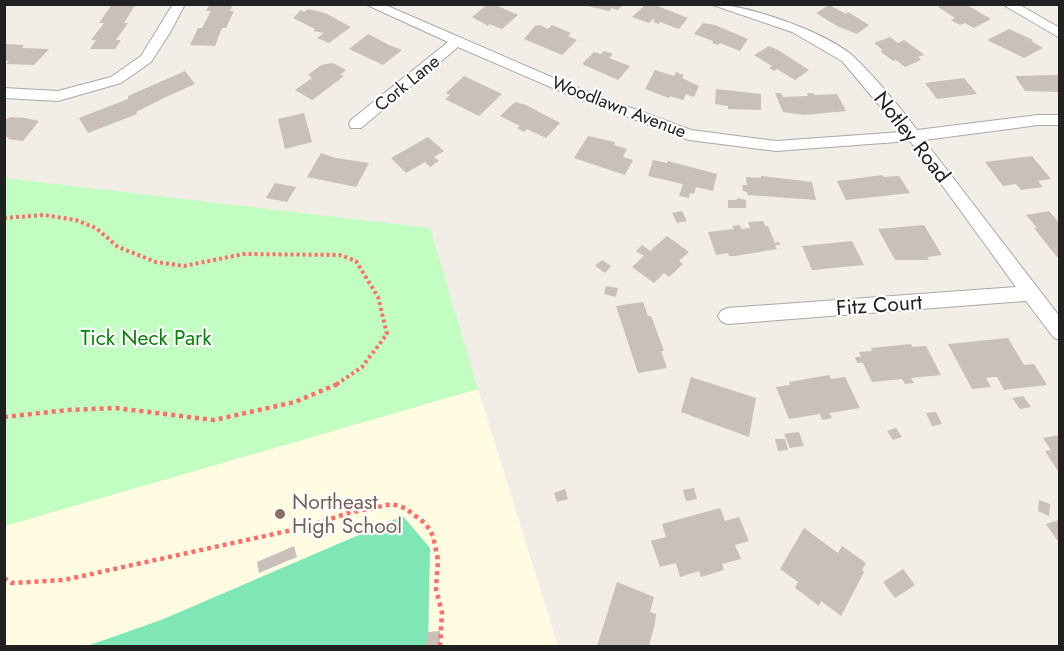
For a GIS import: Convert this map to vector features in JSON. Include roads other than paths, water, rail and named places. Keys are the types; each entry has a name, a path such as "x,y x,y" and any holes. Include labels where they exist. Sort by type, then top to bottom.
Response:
{"street":[{"path":"4,93 58,96 116,80 147,59 179,4"},
{"name":"Woodlawn Avenue","path":"371,4 567,88 689,135 776,146 912,136 1038,120 1059,120"},
{"path":"1008,4 1059,34"},
{"name":"Notley Road","path":"716,5 796,29 847,58 900,118 1059,332"},
{"name":"Cork Lane","path":"356,124 457,41"},
{"name":"Fitz Court","path":"727,316 1031,293"}],"place":[{"name":"Northeast High School","path":"280,514"}],"park label":[{"name":"Tick Neck Park","path":"146,338"}]}
